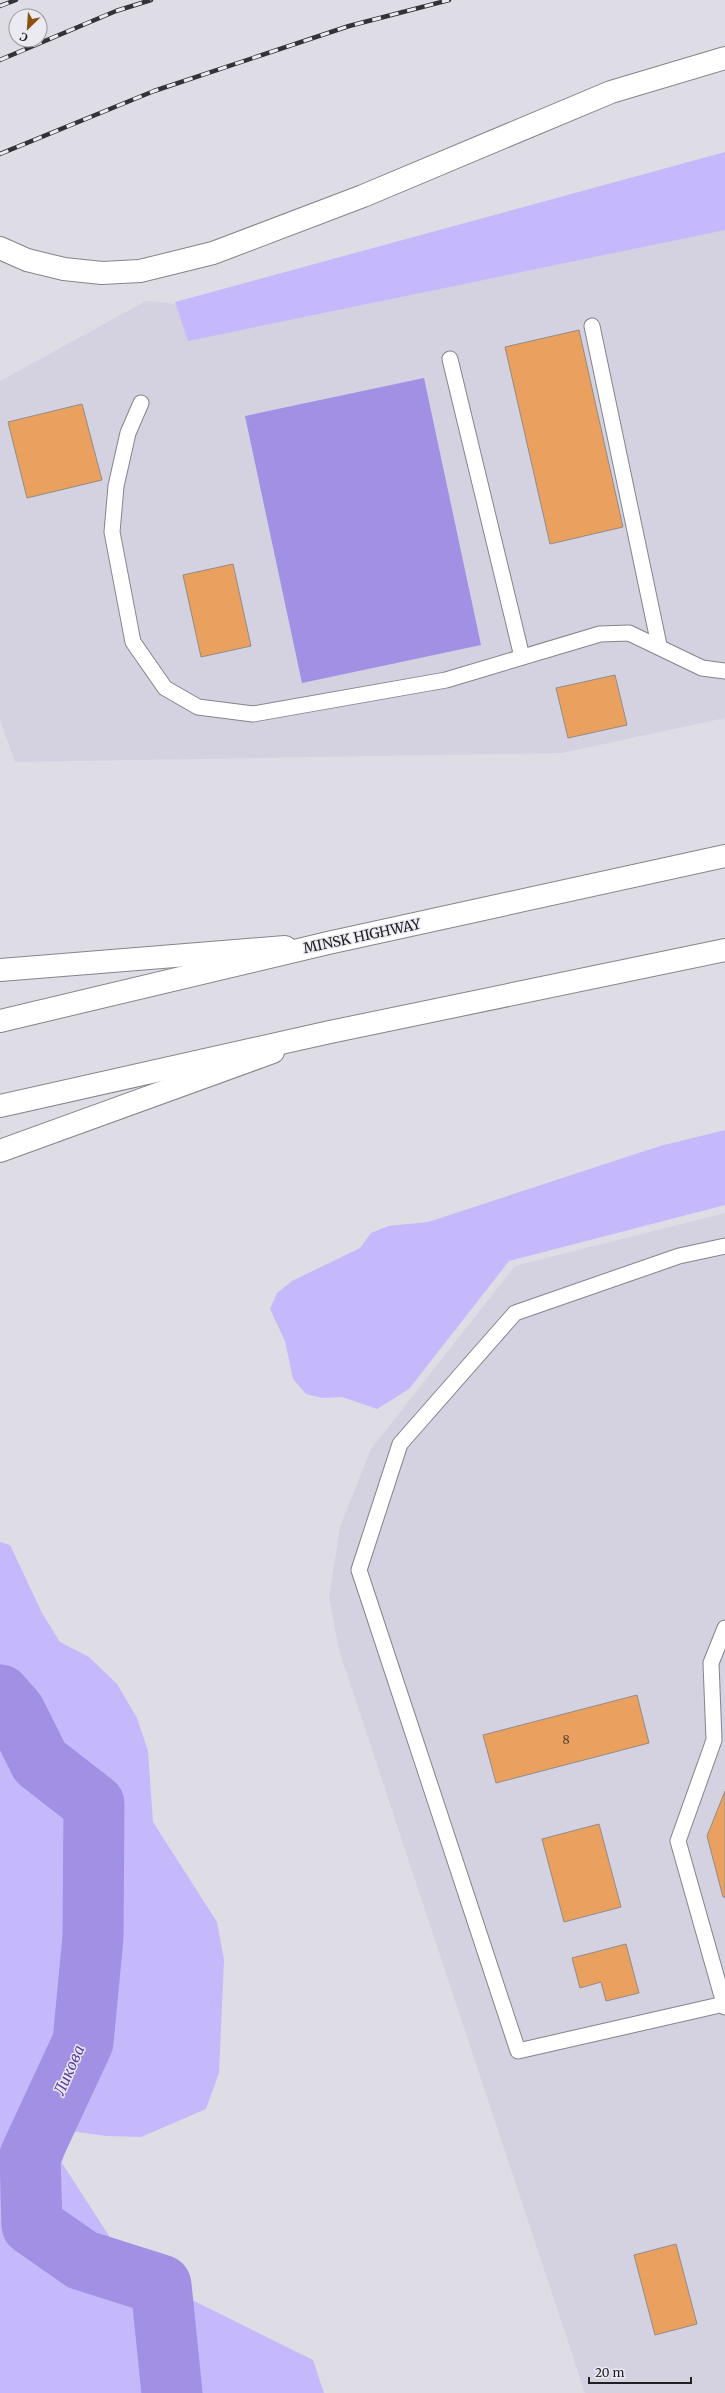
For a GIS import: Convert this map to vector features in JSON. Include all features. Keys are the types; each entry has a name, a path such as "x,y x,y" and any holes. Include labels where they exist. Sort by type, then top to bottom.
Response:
{"main road":[{"path":"0,248 27,260 64,269 102,273 140,271 213,253 363,196 611,92 725,58"},
{"name":"MINSK HIGHWAY","path":"0,1021 328,943 725,856"},
{"path":"0,970 328,943"},
{"path":"0,1106 330,1032 725,950"},
{"path":"0,1151 330,1032"}],"lane":[{"path":"592,326 659,645"},
{"path":"450,359 522,657"},
{"path":"141,403 128,432 116,486 112,532 133,642 165,688 198,707 253,714 446,680 600,634 629,633 659,645 702,668 725,671"},
{"path":"725,1246 679,1256 516,1313 400,1444 359,1570 518,2051 725,2006 678,1841 714,1740 719,1710 711,1664 725,1628"}],"shaded area":[{"path":"725,152 725,230 188,341 175,302"},
{"path":"725,172 725,718 562,753 15,762 0,720 0,381 146,301 248,311"},
{"path":"424,378 481,645 302,683 245,416"},
{"path":"725,1130 725,1205 509,1261 409,1389 377,1409 342,1397 322,1398 306,1394 293,1379 285,1341 270,1309 277,1293 292,1281 360,1248 371,1233 388,1226 428,1222 660,1146"},
{"path":"725,1213 725,2393 585,2393 339,1650 329,1597 340,1527 371,1449 515,1266"},
{"path":"0,1542 10,1545 42,1613 60,1642 89,1657 117,1684 137,1718 148,1751 153,1822 217,1922 224,1960 219,2073 206,2109 141,2137 106,2136 70,2131 62,2163 122,2256 162,2285 313,2360 324,2393 0,2393"}],"building":[{"path":"579,330 623,527 550,544 505,347"},
{"path":"82,404 102,480 27,498 8,422"},
{"path":"233,564 251,646 201,657 183,575"},
{"path":"615,675 627,725 568,738 556,688"},
{"path":"637,1695 649,1743 496,1783 483,1735"},
{"path":"725,1791 725,1897 723,1897 707,1836"},
{"path":"599,1824 621,1907 564,1922 542,1839"},
{"path":"626,1944 639,1993 606,2001 601,1982 580,1988 572,1958"},
{"path":"676,2244 697,2324 655,2335 634,2255"}],"waterway":[{"name":"Ликова","path":"0,1695 15,1712 40,1762 94,1804 93,1937 83,2042 30,2156 32,2225 82,2260 161,2285 172,2393"}],"railway":[{"path":"0,6 16,0"},
{"path":"0,60 116,11 151,0"},
{"path":"0,154 154,91 349,26 449,0"}]}
